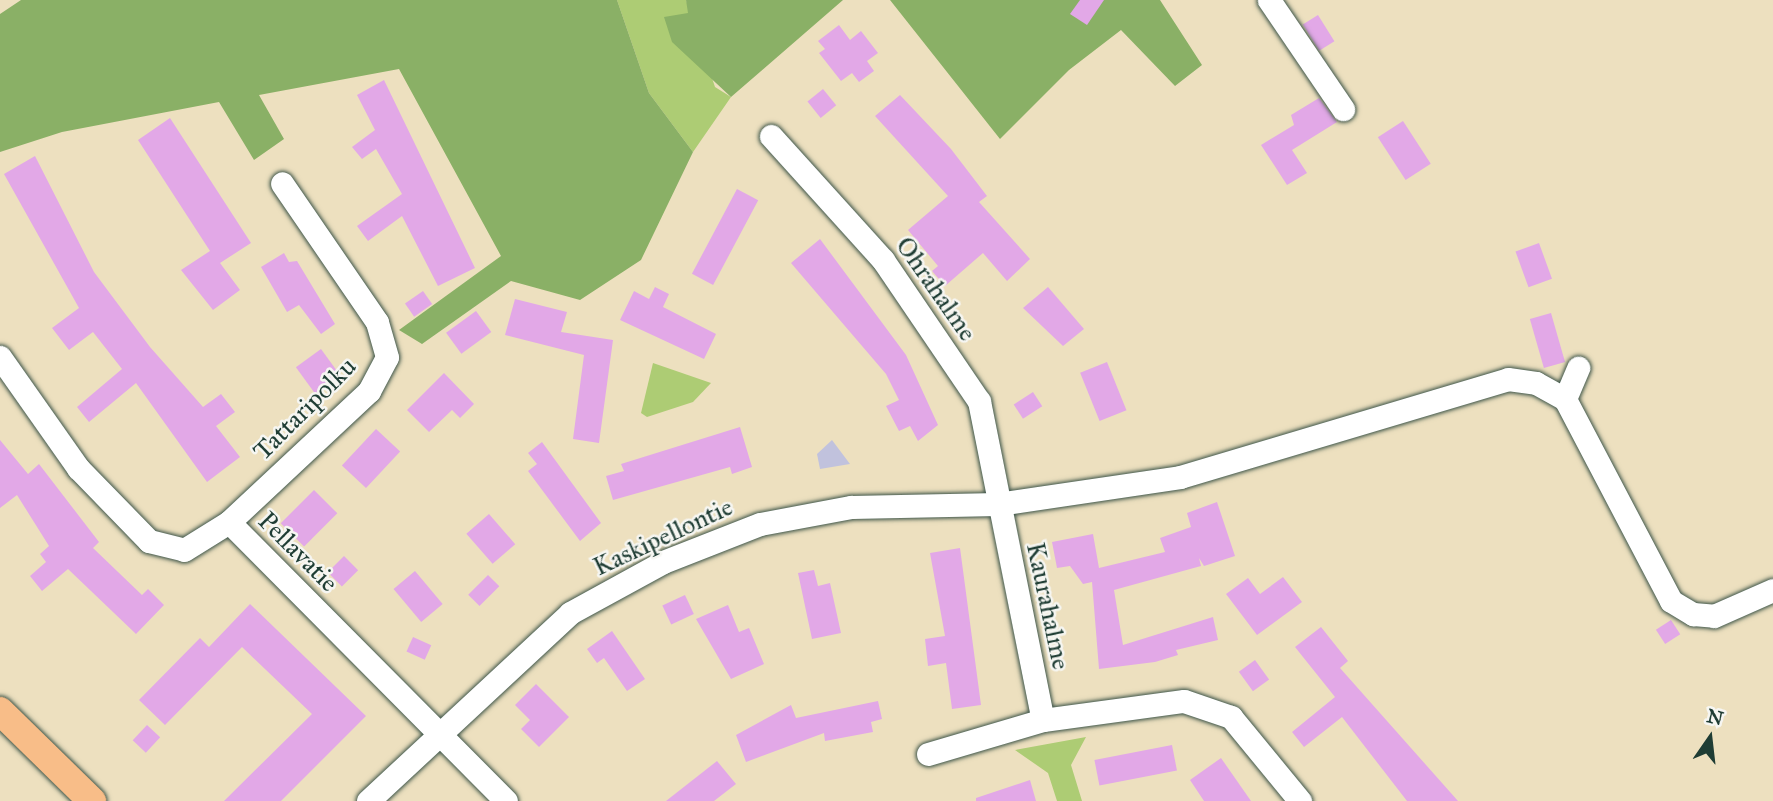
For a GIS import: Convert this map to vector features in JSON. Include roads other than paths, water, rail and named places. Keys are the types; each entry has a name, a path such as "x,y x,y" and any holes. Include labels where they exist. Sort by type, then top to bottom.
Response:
{"main road":[{"path":"0,711 92,801"}],"street":[{"path":"1269,0 1343,109"},
{"name":"Ohrahalme","path":"771,136 883,260 979,401 998,504"},
{"name":"Tattaripolku","path":"229,522 369,391 387,357 377,322 282,183"},
{"name":"Pellavatie","path":"0,357 78,468 149,541 184,550 229,522 506,801"},
{"path":"1578,368 1565,399 1671,601 1693,614 1714,615 1773,590"},
{"name":"Kaskipellontie","path":"368,801 570,613 663,562 760,524 831,511 998,504 1180,477 1475,385 1508,379 1536,383 1565,399"},
{"name":"Kaurahalme","path":"998,504 1043,720"},
{"path":"928,754 1043,720 1156,701 1211,705 1231,716 1300,801"}]}
